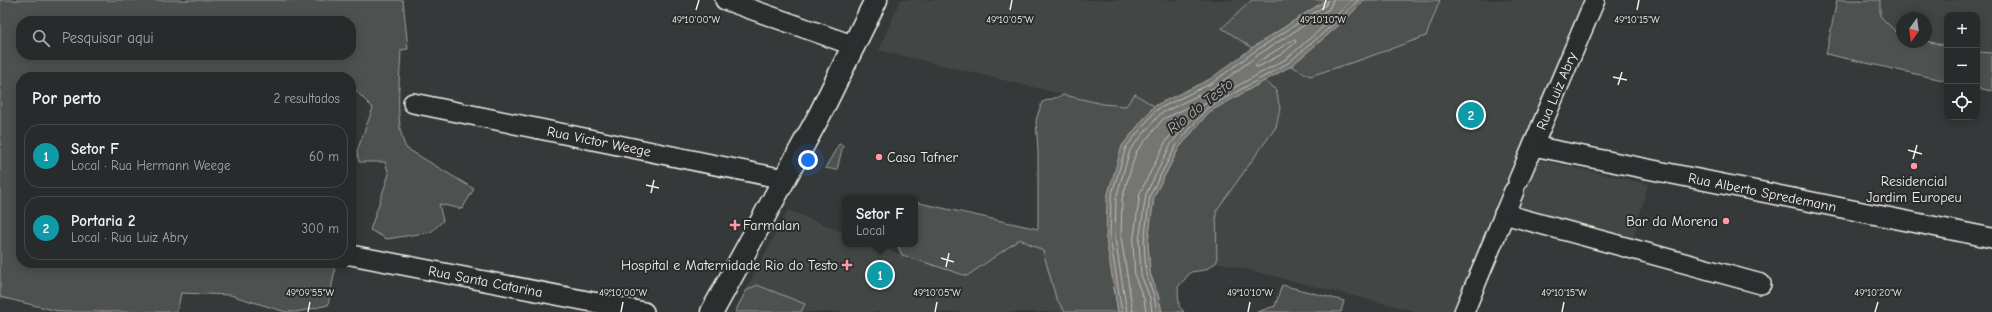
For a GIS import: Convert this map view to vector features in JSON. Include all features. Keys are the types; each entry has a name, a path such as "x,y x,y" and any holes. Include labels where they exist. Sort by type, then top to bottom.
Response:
{"main road":[{"path":"712,312 856,46 876,0"}],"street":[{"path":"725,0 856,46"},
{"name":"Rua Luiz Abry","path":"1464,312 1595,0"},
{"name":"Rua Victor Weege","path":"414,103 784,180"},
{"name":"Rua Alberto Spredemann","path":"1533,146 1992,238"},
{"path":"1504,214 1761,284"},
{"name":"Rua Santa Catarina","path":"356,256 644,312"}],"shaded area":[{"path":"0,0 403,0 408,49 401,50 399,114 402,138 406,148 474,189 462,209 439,204 443,221 431,232 387,239 370,230 389,174 385,162 359,162 357,151 373,108 356,91 356,72 16,72 16,268 333,268 335,270 328,305 297,312 286,312 230,295 181,293 177,312 62,312 0,297"},
{"path":"900,0 1326,0 1253,48 1310,76 1363,59 1426,36 1440,0 1584,0 1518,155 1648,184 1632,244 1496,209 1452,312 1418,312 1217,262 1205,270 1191,272 1178,287 1154,196 1179,148 1126,106 1103,104 879,50"},
{"path":"1252,0 1326,0 1252,48 1222,28"},
{"path":"1364,0 1440,0 1426,36 1363,59 1310,76 1291,66 1345,20"},
{"path":"1837,0 1992,0 1992,91 1980,89 1980,12 1944,12 1944,80 1826,54"},
{"path":"1837,0 1880,0 1880,16 1896,31 1896,48 1932,48 1932,42 1944,45 1944,80 1826,54"},
{"path":"1980,52 1992,53 1992,91 1980,89"},
{"path":"1264,81 1276,89 1280,109 1276,127 1216,211 1217,262 1205,270 1191,272 1178,287 1179,306 1184,312 1162,312 1150,273 1148,242 1154,196 1179,148 1209,112"},
{"path":"1135,94 1154,106 1122,146 1106,238 1118,312 1065,312 1056,298 1043,251 1020,239 967,276 902,255 898,247 918,247 918,203 1038,229 1038,152 1036,120 1042,102 1064,95 1103,104 1126,106"},
{"path":"839,144 843,145 837,170 825,168"},
{"name":"Hospital e Maternidade Rio do Testo","path":"788,210 842,232 842,247 881,247 967,276 1020,239 1043,250 1056,298 1065,312 734,312"},
{"path":"757,285 805,304 801,312 735,312 746,291"},
{"path":"1282,285 1344,301 1341,312 1257,312 1275,306"}],"water":[{"name":"Rio do Testo","path":"1326,0 1364,0 1345,20 1291,66 1209,112 1179,148 1154,196 1148,242 1150,273 1162,312 1118,312 1106,238 1107,197 1122,146 1154,106 1210,79 1252,48"}],"place":[{"name":"Portaria 2","path":"1471,115"},
{"name":"Casa Tafner","path":"879,157"},
{"name":"Residencial Jardim Europeu","path":"1914,166"},
{"name":"Bar da Morena","path":"1726,221"},
{"name":"Farmalan","path":"735,225"},
{"name":"Hospital e Maternidade Rio do Testo","path":"847,265"},
{"name":"Setor F","path":"880,275"}]}
